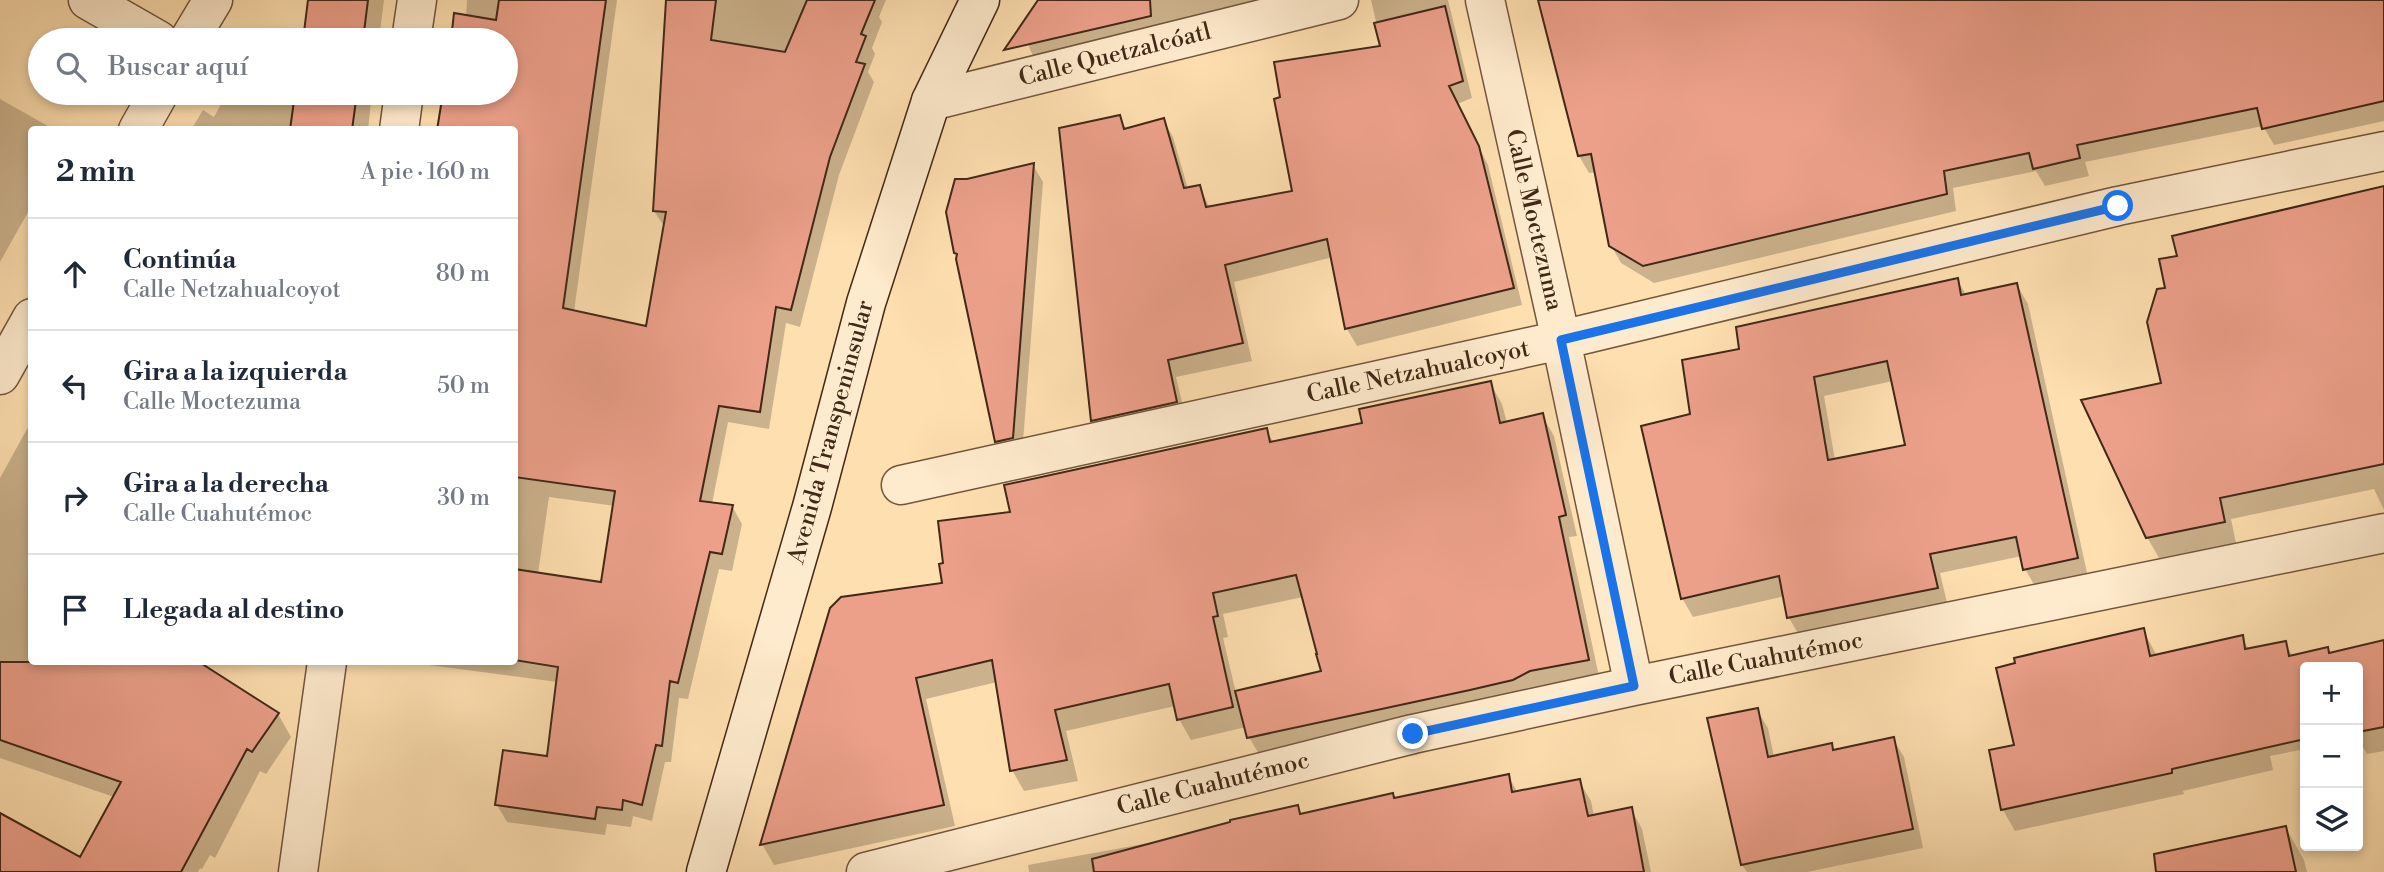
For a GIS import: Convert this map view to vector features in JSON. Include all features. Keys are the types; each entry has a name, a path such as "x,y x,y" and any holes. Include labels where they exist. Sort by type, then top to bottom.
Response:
{"street":[{"path":"88,0 137,28"},
{"path":"196,28 213,0"},
{"path":"412,28 416,0"},
{"name":"Avenida Transpeninsular","path":"706,872 812,507 866,303 931,101 980,0"},
{"name":"Calle Quetzalcóatl","path":"931,101 1339,0"},
{"name":"Calle Moctezuma","path":"1485,0 1561,340 1634,686"},
{"path":"140,126 152,105"},
{"path":"400,126 402,105"},
{"name":"Calle Netzahualcoyot","path":"901,485 1561,340 2118,206 2384,151"},
{"path":"0,375 28,325"},
{"name":"Calle Cuahutémoc","path":"866,872 1413,734 1634,686 2384,533"},
{"path":"298,872 327,665"}],"building":[{"path":"308,0 368,0 364,28 304,28"},
{"path":"499,0 606,0 563,308 646,326 666,212 653,211 666,0 716,0 711,40 785,52 807,0 875,0 861,34 866,36 856,62 865,64 830,157 791,310 776,307 760,412 719,406 700,501 733,505 722,554 710,552 678,683 670,681 662,746 656,745 642,805 623,800 622,810 597,807 595,819 495,805 503,750 547,756 558,667 518,661 518,570 601,582 615,491 518,478 518,126 438,126 441,105 518,105 518,28 452,28 454,13 496,20"},
{"path":"1038,0 1150,0 1151,16 1004,50"},
{"path":"1538,0 2384,0 2384,101 2262,129 2257,108 2077,145 2080,158 2033,169 2029,153 1944,171 1947,194 1643,266 1609,246 1591,154 1578,156"},
{"path":"1445,6 1463,81 1449,86 1479,146 1514,288 1345,329 1327,239 1225,265 1243,343 1168,360 1177,402 1091,421 1059,128 1120,115 1124,129 1164,118 1184,188 1200,185 1206,207 1292,191 1274,99 1280,97 1274,62 1380,46 1374,23"},
{"path":"293,105 355,105 353,126 291,126"},
{"path":"1034,163 1013,438 995,442 946,212 955,179 967,179"},
{"path":"2384,186 2384,464 2220,498 2225,522 2146,538 2081,400 2161,383 2147,322 2157,289 2165,288 2159,259 2177,256 2172,236"},
{"path":"1958,278 1961,295 2017,283 2078,558 2023,570 2016,537 1930,554 1938,588 1787,618 1779,576 1681,599 1641,426 1690,414 1682,360 1739,349 1736,327","holes":["1887,361 1905,445 1828,460 1814,377"]},
{"path":"1491,381 1500,423 1543,413 1566,515 1559,517 1589,660 1530,671 1513,680 1470,690 1247,738 1235,691 1321,671 1296,575 1213,593 1218,616 1213,617 1233,707 1177,720 1169,684 1055,710 1067,760 1010,771 992,660 916,678 944,805 760,845 830,608 841,597 942,583 939,564 943,563 938,521 1010,512 1004,485 1267,428 1270,442 1362,423 1359,409"},
{"path":"2144,628 2150,656 2243,635 2245,649 2286,641 2289,656 2328,647 2329,653 2384,640 2384,727 2363,731 2363,662 2300,662 2300,740 2172,769 2172,773 2001,810 1989,750 2014,745 1996,668 2015,663 2014,658"},
{"path":"0,662 28,662 28,665 204,665 279,713 252,752 247,749 181,872 0,872 0,813 80,857 121,782 0,740"},
{"path":"1758,708 1768,757 1832,743 1833,750 1894,737 1913,829 1741,865 1707,718"},
{"path":"1509,774 1512,792 1580,779 1588,816 1632,807 1644,872 1094,872 1092,859 1230,820 1298,805 1300,814 1393,793 1394,798"},
{"path":"2286,826 2296,872 2156,872 2154,854"}],"route":[{"path":"1413,734 1634,686 1561,340 2118,206"}]}
